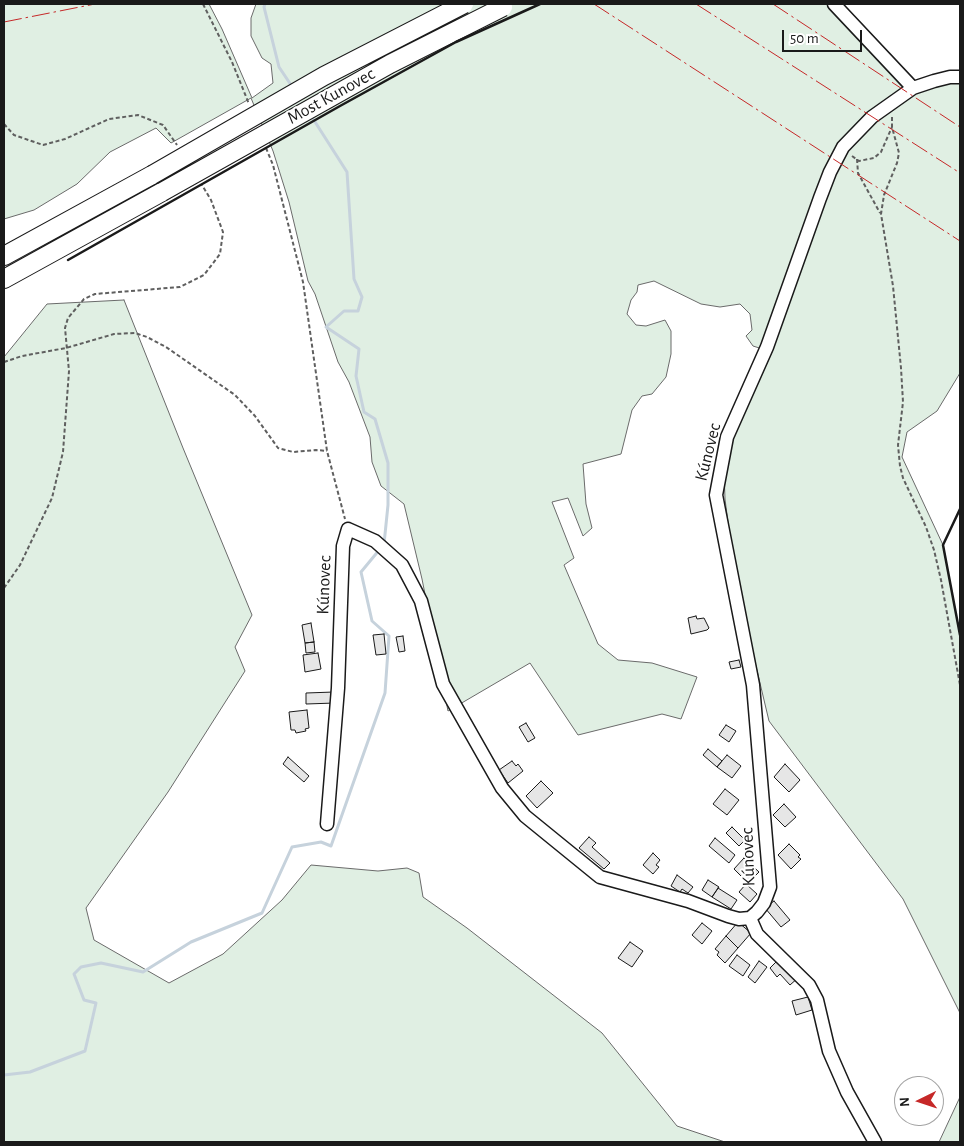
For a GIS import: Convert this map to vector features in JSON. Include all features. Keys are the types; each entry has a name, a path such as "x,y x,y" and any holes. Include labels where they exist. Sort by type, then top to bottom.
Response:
{"highway":[{"name":"Most Kunovec","path":"4,256 152,175 324,76 464,4"},
{"name":"Most Kunovec","path":"4,279 390,64 507,6"}],"street":[{"path":"834,4 913,88"},
{"name":"Kúnovec","path":"750,918 764,903 770,886 753,686 716,495 727,437 768,348 820,198 830,172 843,147 872,117 913,88 950,77 960,77"},
{"path":"348,529 375,541 402,565 421,601 443,684 502,788 525,816 600,877 688,901 728,916 739,919 750,918 757,934 809,985 816,1000 829,1051 847,1092 875,1142"},
{"name":"Kúnovec","path":"327,824 338,688 343,546 348,529"}],"path":[{"path":"203,4 232,62 249,105"},
{"path":"892,102 892,127 899,153 884,196 881,214 893,286 901,368 903,402 898,445 900,466 903,478 926,527 934,550 960,685"},
{"path":"843,147 856,159 867,160 874,158 881,152 892,127"},
{"path":"266,148 273,165 303,282 327,451 348,529"},
{"path":"856,159 858,173 881,214"},
{"path":"4,362 22,356 66,348 114,334 135,334 148,337 166,346 235,395 255,416 278,448 293,452 327,451"},
{"path":"4,588 20,566 52,498 63,452 69,371 66,348"}],"green space":[{"path":"4,4 209,4 252,98 273,83 271,64 262,58 251,36 251,18 256,4 840,4 892,60 922,87 960,81 960,373 937,411 907,432 902,457 943,545 960,635 960,1013 903,899 769,721 735,578 725,499 724,472 731,443 772,352 753,346 746,336 752,330 750,314 740,304 720,307 701,304 654,281 638,285 637,292 631,300 627,314 636,325 646,326 665,320 671,331 671,354 666,377 652,394 642,396 632,410 621,454 583,464 586,504 592,528 583,536 568,498 552,502 574,558 564,565 598,644 618,660 652,663 697,677 681,719 662,714 578,735 530,663 448,711 422,579 404,504 381,486 372,462 370,437 349,382 338,362 315,294 308,281 289,202 273,151 251,98 171,143 156,128 110,152 77,184 34,210 4,219"},
{"path":"124,300 252,615 235,647 245,671 168,792 86,908 94,940 169,983 223,954 282,900 311,865 378,871 407,868 419,873 423,897 467,928 602,1033 677,1126 725,1142 4,1142 4,357 47,304"},
{"path":"960,1097 960,1142 939,1142"}],"building":[{"path":"696,616 697,619 704,618 709,628 691,634 688,618"},
{"path":"311,623 314,642 305,643 302,625"},
{"path":"384,634 386,654 376,655 373,635"},
{"path":"403,636 405,651 399,652 396,637"},
{"path":"314,642 315,652 306,653 305,643"},
{"path":"318,653 321,669 305,672 303,655"},
{"path":"739,660 741,667 731,669 729,662"},
{"path":"334,692 335,703 306,704 306,693"},
{"path":"307,710 309,728 305,729 306,731 296,733 295,730 291,730 289,712"},
{"path":"526,723 535,738 528,742 519,727"},
{"path":"726,725 736,731 729,742 719,735"},
{"path":"708,749 722,761 717,767 703,755"},
{"path":"727,755 741,766 732,778 717,767"},
{"path":"288,757 309,776 304,782 283,764"},
{"path":"512,761 516,766 518,764 523,771 508,783 499,770"},
{"path":"785,764 800,780 789,792 774,777"},
{"path":"541,781 553,793 537,808 526,796"},
{"path":"725,789 739,800 727,815 713,804"},
{"path":"784,804 796,817 785,827 773,815"},
{"path":"732,827 745,840 739,846 726,833"},
{"path":"589,837 596,843 592,847 610,863 604,869 579,848"},
{"path":"715,838 735,855 729,863 709,846"},
{"path":"789,844 800,855 798,857 801,859 791,869 778,855"},
{"path":"653,853 660,860 656,865 659,867 653,874 643,865"},
{"path":"744,858 759,872 748,883 734,869"},
{"path":"677,875 693,887 688,893 682,889 680,892 671,886"},
{"path":"708,880 719,887 712,897 702,890"},
{"path":"746,884 757,894 750,902 739,892"},
{"path":"718,888 737,900 731,909 712,897"},
{"path":"774,901 790,920 781,927 765,908"},
{"path":"738,922 751,933 738,948 726,936"},
{"path":"702,923 712,931 702,944 692,935"},
{"path":"726,936 738,948 725,963 717,955 719,952 715,949"},
{"path":"630,942 643,951 632,967 618,958"},
{"path":"737,955 750,965 743,976 729,966"},
{"path":"780,958 799,977 790,985 780,974 777,977 770,968"},
{"path":"759,961 767,967 755,983 748,977"},
{"path":"808,997 812,1010 796,1015 792,1001"}],"waterway":[{"path":"265,4 264,7 279,67 293,88"},
{"path":"310,114 347,172 354,279 362,297 358,311 344,311 326,327 359,349 356,376 364,412 375,419 388,463 388,505 384,544"},
{"path":"4,1075 30,1072 85,1051 96,1003 84,1000 74,974 81,967 101,963 143,972 191,942 262,913 292,847 321,842 331,846 385,693 389,636 372,621 361,572 380,549"}],"wall":[{"path":"68,260 456,42 540,4"},
{"path":"960,509 943,545 960,635"}],"power":[{"path":"4,22 95,4"},
{"path":"594,4 960,241"},
{"path":"696,4 960,173"},
{"path":"773,4 960,127"}]}
